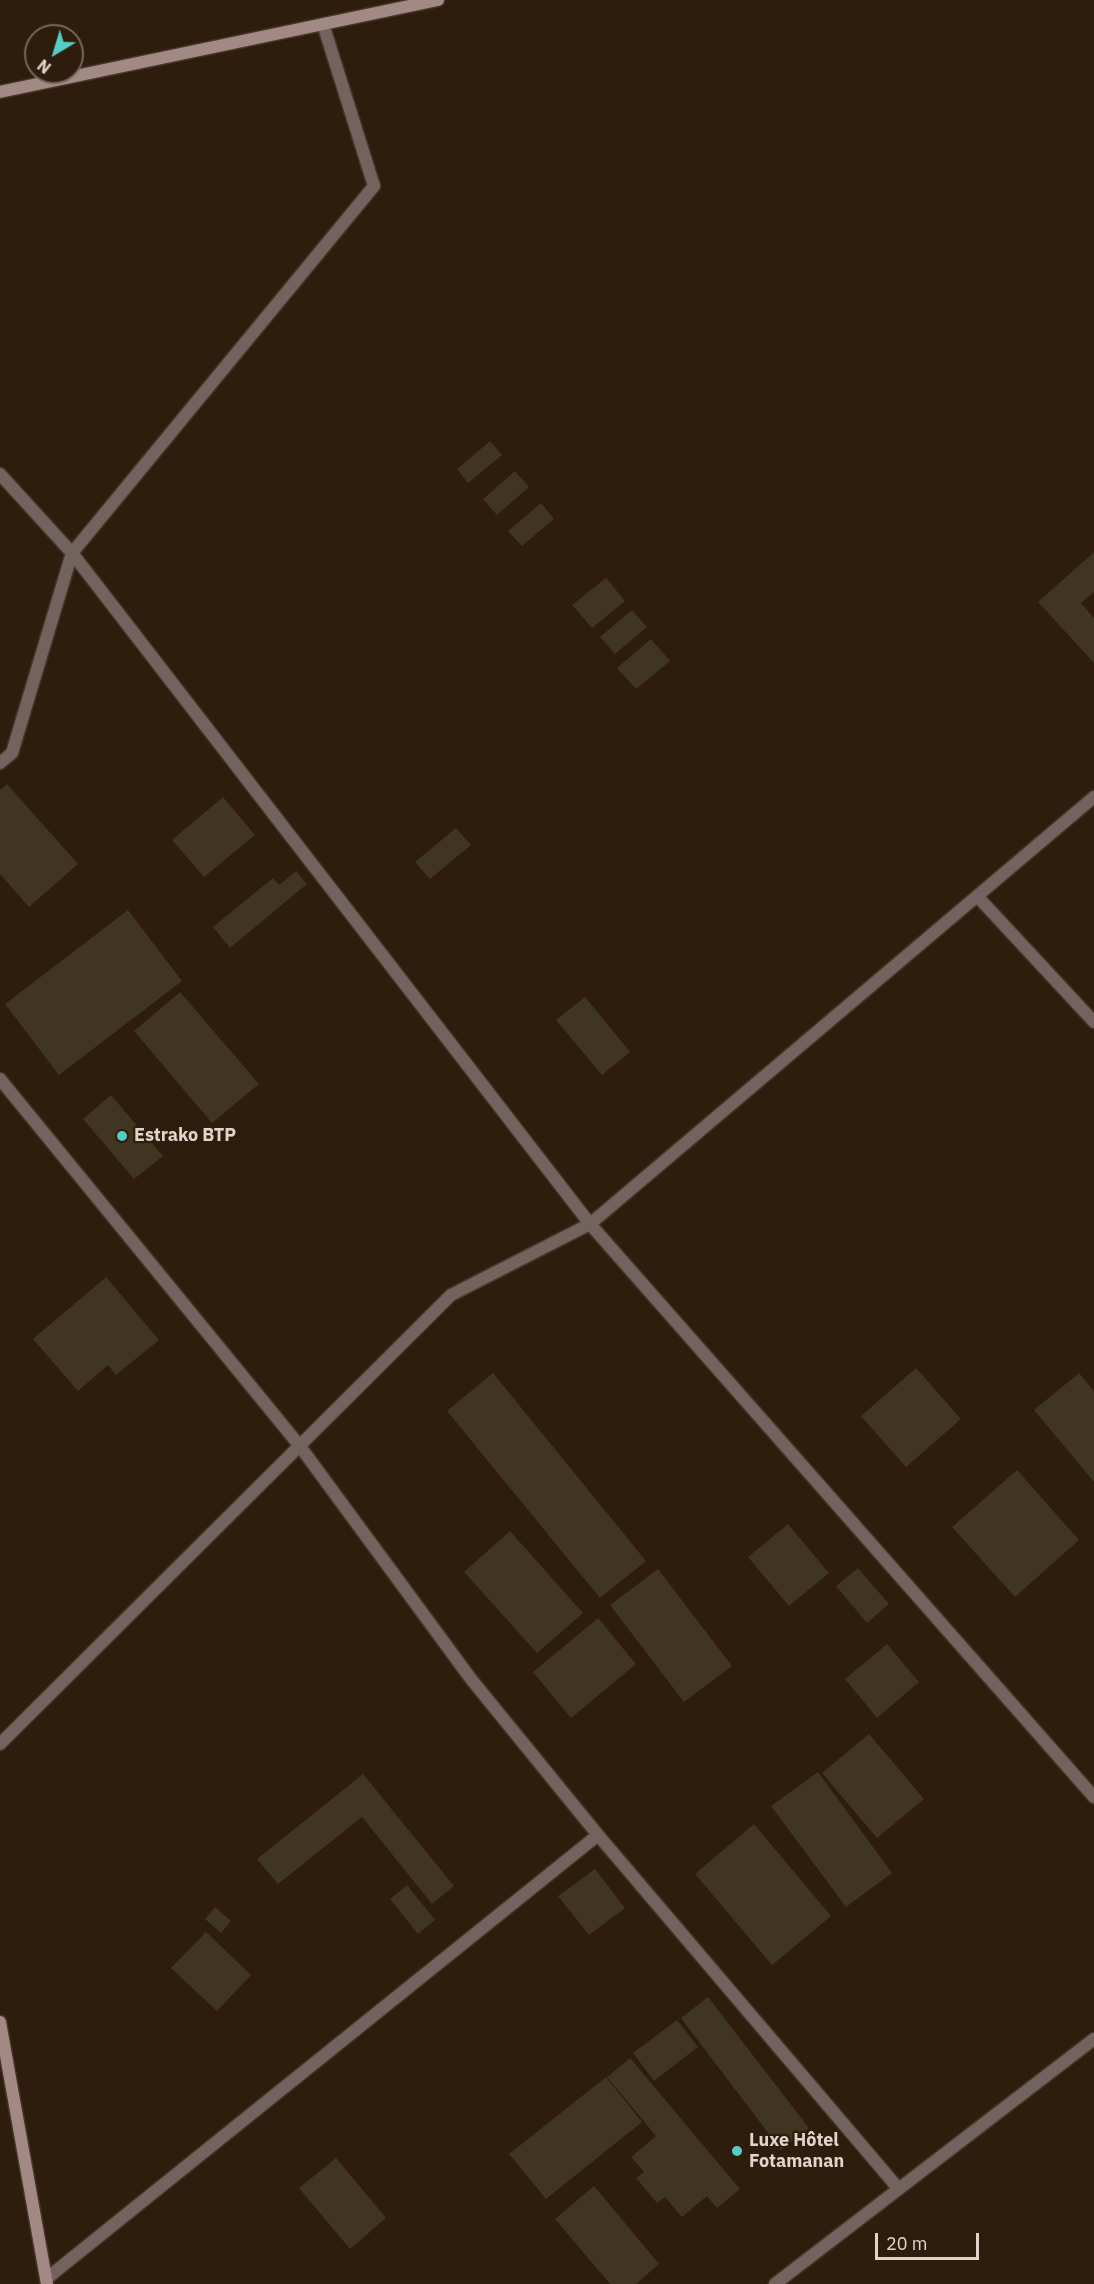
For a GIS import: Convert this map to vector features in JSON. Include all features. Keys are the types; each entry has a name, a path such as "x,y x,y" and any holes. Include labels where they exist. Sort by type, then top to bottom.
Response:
{"main road":[{"path":"0,92 438,0"},
{"path":"0,2022 47,2282"}],"street":[{"path":"0,763 12,753 72,553 374,186 323,24"},
{"path":"0,474 72,553 590,1224 1094,1797"},
{"path":"0,1744 451,1295 590,1224 1094,797"},
{"path":"977,896 1094,1022"},
{"path":"0,1079 299,1445 471,1679 598,1835 898,2188"},
{"path":"47,2282 598,1835"},
{"path":"775,2284 1094,2039"}],"building":[{"path":"490,441 502,455 468,483 457,469"},
{"path":"515,471 529,487 497,515 483,499"},
{"path":"541,503 554,519 522,546 508,531"},
{"path":"1094,552 1094,592 1081,603 1094,618 1094,663 1038,602"},
{"path":"606,578 625,601 592,628 572,605"},
{"path":"632,610 647,627 615,654 600,637"},
{"path":"651,639 670,661 636,689 617,668"},
{"path":"7,784 78,864 29,907 0,874 0,790"},
{"path":"223,797 255,835 204,877 172,840"},
{"path":"456,828 471,845 430,879 415,862"},
{"path":"296,871 307,884 230,948 213,927 273,878 279,885"},
{"path":"128,910 182,981 59,1075 5,1004"},
{"path":"180,992 259,1084 212,1123 134,1031"},
{"path":"585,997 630,1052 602,1075 556,1020"},
{"path":"111,1095 163,1156 134,1179 83,1119"},
{"path":"106,1277 159,1340 116,1375 108,1365 78,1391 33,1339"},
{"path":"916,1368 961,1419 906,1467 861,1416"},
{"path":"493,1373 646,1561 600,1598 447,1411"},
{"path":"1079,1373 1094,1391 1094,1482 1034,1410"},
{"path":"1017,1470 1079,1540 1015,1597 952,1527"},
{"path":"788,1524 829,1573 789,1606 748,1557"},
{"path":"510,1531 583,1613 537,1653 464,1572"},
{"path":"858,1568 889,1604 867,1623 836,1586"},
{"path":"658,1569 732,1666 684,1702 610,1605"},
{"path":"598,1618 636,1664 571,1718 533,1672"},
{"path":"887,1644 919,1682 877,1718 845,1679"},
{"path":"869,1734 924,1799 877,1838 822,1773"},
{"path":"818,1772 892,1873 846,1907 771,1806"},
{"path":"363,1774 454,1886 432,1904 362,1817 278,1884 257,1859"},
{"path":"754,1824 831,1916 772,1965 695,1874"},
{"path":"595,1869 625,1908 589,1935 558,1896"},
{"path":"407,1885 435,1920 418,1934 390,1899"},
{"path":"215,1907 231,1921 221,1933 205,1919"},
{"path":"206,1932 251,1975 217,2011 171,1968"},
{"path":"708,1997 809,2128 781,2150 681,2018"},
{"path":"677,2020 698,2047 654,2081 633,2053"},
{"path":"630,2058 740,2189 717,2208 707,2196 682,2217 665,2197 657,2203 636,2178 644,2172 631,2157 656,2136 607,2077"},
{"path":"606,2077 642,2122 546,2199 509,2154"},
{"path":"336,2158 386,2218 350,2249 299,2188"},
{"path":"594,2186 659,2264 636,2284 610,2284 555,2219"}],"place":[{"name":"Estrako BTP","path":"122,1136"},
{"name":"Luxe Hôtel Fotamanan","path":"737,2151"}]}
